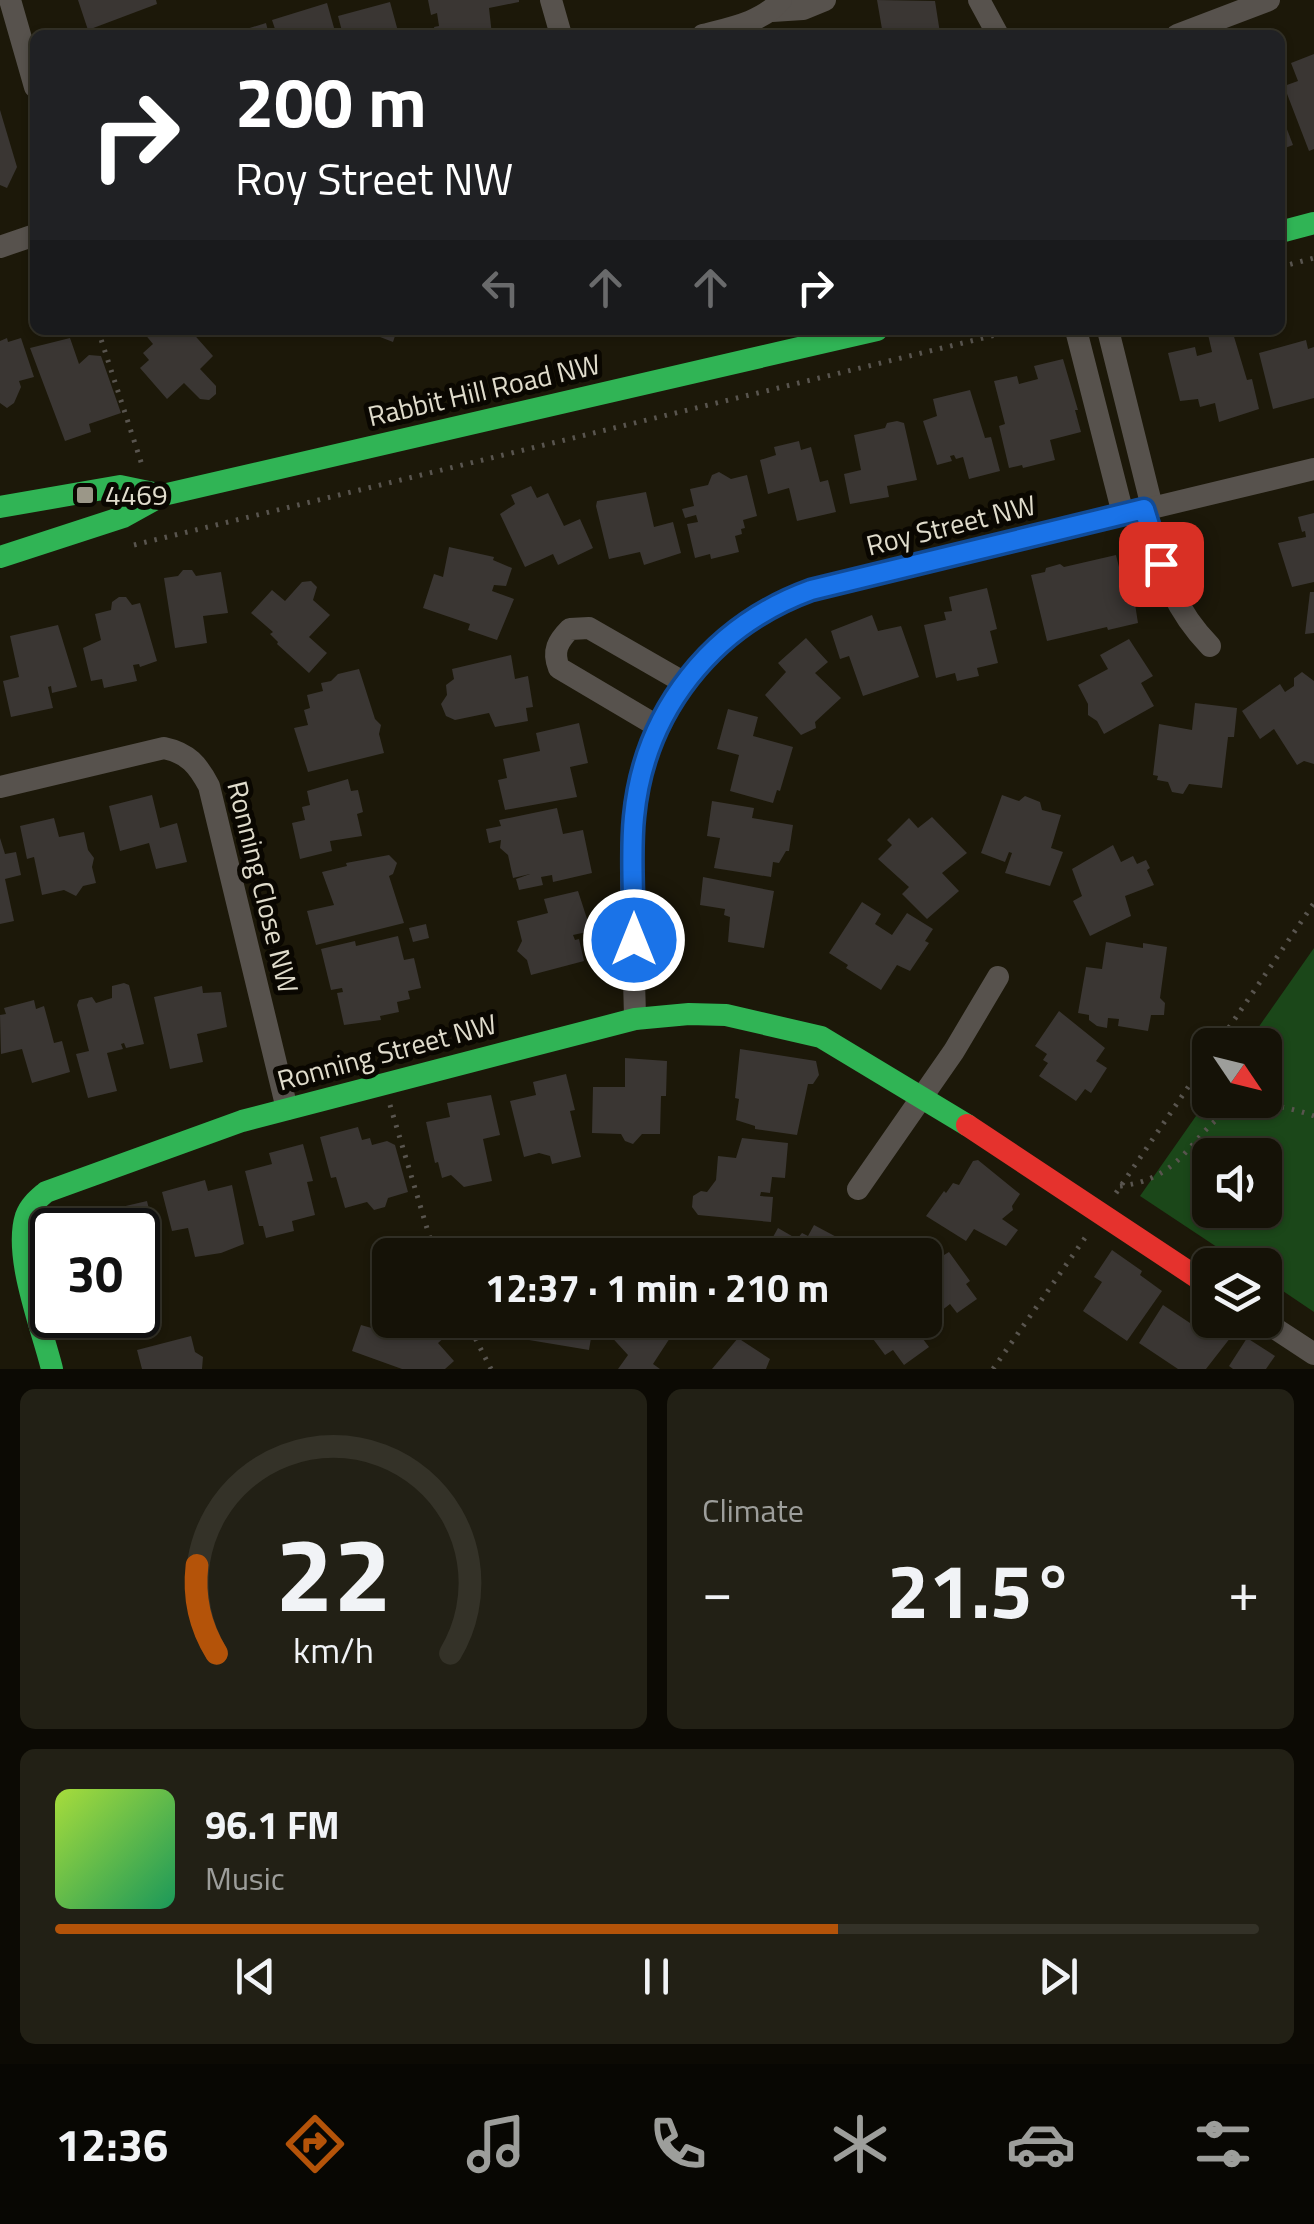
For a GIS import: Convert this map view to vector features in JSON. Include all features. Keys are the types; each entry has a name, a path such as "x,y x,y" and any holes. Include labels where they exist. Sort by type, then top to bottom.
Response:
{"street":[{"path":"10,0 30,70"},
{"path":"551,0 560,30"},
{"path":"723,30 803,10 825,0"},
{"path":"979,0 995,30"},
{"path":"1190,30 1269,0"},
{"path":"1285,231 1314,223"},
{"path":"0,248 30,237"},
{"name":"Rabbit Hill Road NW","path":"0,558 123,516 163,495 855,335"},
{"path":"1078,335 1169,591 1190,626 1210,646"},
{"path":"1109,335 1140,510"},
{"name":"Roy Street NW","path":"635,1019 633,820 642,768 658,726 684,682 728,636 783,600 811,590 1314,469"},
{"name":"Rabbit Hill Road NW","path":"0,507 120,486 163,495"},
{"path":"658,726 559,668 556,648 561,638 570,628 589,628 684,682"},
{"name":"Ronning Close NW","path":"0,787 164,748 197,764 209,786 287,1109"},
{"path":"858,1189 924,1096 998,977"},
{"name":"Ronning Street NW","path":"52,1369 22,1246 26,1217 33,1202 57,1186 287,1109 383,1082 635,1019 689,1014 726,1015 793,1028 845,1050 924,1096 1192,1274"},
{"path":"1282,1333 1314,1354"}],"path":[{"path":"1285,266 1314,258"},
{"path":"100,335 147,480 163,495"},
{"path":"130,546 995,335"},
{"path":"1229,1028 1314,903"},
{"path":"383,1082 430,1238"},
{"path":"1120,1186 1155,1178 1172,1167 1208,1125 1232,1108 1256,1103 1287,1106 1314,1116"},
{"path":"475,1338 491,1369"}],"green space":[{"path":"1314,948 1314,1312 1282,1290 1282,1248 1218,1248 1140,1196 1195,1118 1282,1118 1282,1028 1258,1028"}],"building":[{"path":"78,0 156,0 157,4 88,30"},
{"path":"428,0 519,0 489,8 491,30 435,30 439,26 437,13 431,15"},
{"path":"877,0 935,1 940,30 878,30 882,29"},
{"path":"390,2 398,30 342,30 338,16"},
{"path":"327,3 335,30 275,30 272,20"},
{"path":"266,23 268,30 243,30"},
{"path":"1314,54 1314,149 1309,151 1285,89 1298,81 1291,63"},
{"path":"0,110 17,167 7,188 0,185"},
{"path":"1285,124 1293,145 1285,148"},
{"path":"146,335 194,335 213,356 200,369 216,386 216,394 209,400 200,399 184,383 167,399 140,368 149,360 143,353 153,344"},
{"path":"375,335 395,335 393,342"},
{"path":"1208,335 1234,335 1247,380 1252,379 1259,409 1219,422 1215,403 1200,407 1198,399 1180,401 1168,353 1195,347 1197,356 1212,352"},
{"path":"7,338 8,342 21,338 34,377 19,381 21,387 14,403 7,408 0,403 0,341"},
{"path":"70,338 79,364 89,355 101,356 121,413 89,424 91,432 65,441 30,348"},
{"path":"1306,340 1308,349 1314,347 1314,398 1273,409 1259,353"},
{"path":"1063,359 1081,432 1050,440 1055,460 1009,468 999,426 1005,424 994,381 1017,376 1019,384 1038,379 1034,366"},
{"path":"970,390 985,438 991,437 1000,471 969,479 963,457 950,456 952,461 937,465 923,421 937,416 933,399"},
{"path":"897,421 904,423 917,480 887,486 889,497 850,504 844,474 861,470 854,435"},
{"path":"799,441 801,450 811,447 820,482 828,480 836,512 797,521 789,488 768,494 760,460 776,455 774,447"},
{"path":"719,472 731,479 747,475 757,516 743,520 742,534 735,536 739,552 711,559 710,554 695,558 687,524 698,522 696,515 685,518 682,509 694,506 690,489 708,485 712,475"},
{"path":"531,486 537,498 548,493 564,526 580,519 593,548 558,565 553,554 525,567 500,514 515,504 511,495"},
{"path":"646,492 654,527 673,522 681,553 644,565 640,552 609,559 597,501"},
{"path":"1314,513 1314,582 1292,587 1278,543 1306,537 1298,517"},
{"path":"449,547 494,557 493,560 512,568 506,586 494,585 492,591 514,599 497,640 468,630 470,624 423,608 434,574 443,577"},
{"path":"1116,555 1124,587 1132,585 1138,623 1047,641 1031,575 1060,564 1064,567"},
{"path":"183,570 192,570 196,576 221,572 228,613 203,616 207,643 175,648 164,578 178,576"},
{"path":"311,581 317,587 313,600 330,615 309,637 327,653 309,673 251,613 272,590 285,601 302,582"},
{"path":"987,588 997,629 990,631 998,663 977,668 979,676 957,681 955,673 936,678 924,625 946,620 944,612 952,611 949,597"},
{"path":"1310,592 1314,592 1314,633 1305,634"},
{"path":"126,597 132,605 140,603 157,661 140,667 133,665 137,681 104,688 102,679 91,681 83,648 101,640 95,614 111,610 112,602"},
{"path":"872,615 878,631 901,626 919,677 863,696 849,656 840,659 831,631"},
{"path":"58,625 77,687 52,693 51,686 48,687 53,708 11,717 3,681 19,677 10,636"},
{"path":"806,638 828,662 815,673 841,698 815,722 816,728 801,735 765,695 786,672 778,663"},
{"path":"1129,639 1153,676 1141,683 1154,706 1104,734 1097,721 1088,715 1088,704 1078,685 1108,669 1100,655"},
{"path":"511,655 515,679 528,676 533,707 526,708 528,721 495,727 489,713 455,720 446,716 441,704 447,695 446,685 454,679 452,669"},
{"path":"359,669 375,719 381,725 384,753 308,772 294,728 308,725 304,710 310,708 307,695 323,691 321,683 338,674"},
{"path":"1302,672 1314,681 1314,764 1304,761 1297,765 1274,729 1260,739 1242,711 1280,684 1285,692"},
{"path":"1195,703 1237,708 1234,737 1228,737 1222,788 1189,784 1183,794 1172,792 1168,782 1153,775 1159,724 1192,730"},
{"path":"728,709 758,717 753,736 793,747 773,803 730,791 739,755 717,749"},
{"path":"579,723 588,763 570,767 577,797 505,810 498,780 507,778 503,759 540,751 536,733"},
{"path":"348,779 351,791 358,790 363,812 357,814 362,836 330,841 332,851 300,859 292,823 305,820 302,807 310,805 307,791"},
{"path":"152,795 160,828 177,823 187,862 156,869 149,843 120,851 109,806"},
{"path":"1002,795 1019,801 1025,796 1040,802 1042,810 1061,815 1051,848 1063,852 1050,886 1005,873 1012,853 1005,862 981,853"},
{"path":"712,801 754,808 752,818 793,825 789,851 779,863 773,862 771,877 714,868 720,838 707,836"},
{"path":"557,808 563,834 583,830 592,873 553,882 552,875 541,877 543,885 519,890 516,879 530,874 513,878 508,855 500,848 501,840 489,843 486,829 501,826 499,820"},
{"path":"932,817 967,853 942,873 959,891 927,919 902,894 909,887 878,859 892,845 887,840 909,818 918,828"},
{"path":"54,818 59,837 84,832 94,858 96,883 83,886 76,896 64,890 42,895 34,857 27,859 20,826"},
{"path":"0,838 5,854 16,852 21,875 5,879 14,921 0,924"},
{"path":"1113,845 1121,862 1133,856 1137,864 1146,860 1154,885 1125,896 1131,916 1090,936 1073,901 1082,896 1072,869"},
{"path":"389,855 397,863 389,876 404,923 316,945 307,911 334,905 322,872"},
{"path":"703,877 774,891 764,948 728,942 730,917 724,915 725,909 700,905"},
{"path":"578,891 591,931 573,935 575,940 579,939 584,961 531,975 527,960 517,951 522,941 517,921 548,913 544,899"},
{"path":"862,902 881,914 875,924 892,935 907,913 933,929 925,941 929,943 910,971 897,965 881,990 829,953"},
{"path":"426,924 429,938 413,942 409,928"},
{"path":"398,936 404,960 414,958 421,988 408,991 410,999 397,1002 399,1012 380,1016 381,1020 344,1025 337,993 343,992 342,988 331,990 321,949"},
{"path":"1106,942 1167,947 1160,998 1165,1003 1164,1015 1151,1015 1148,1031 1118,1026 1119,1019 1108,1018 1107,1028 1097,1026 1089,1015 1078,1013 1086,967 1102,969"},
{"path":"129,985 144,1044 126,1048 124,1043 123,1049 107,1053 117,1091 88,1098 76,1054 89,1051 77,1005 79,1000 92,997 96,1003 112,998 112,986"},
{"path":"202,986 203,993 221,992 227,1027 197,1034 203,1062 170,1069 154,997"},
{"path":"34,1000 36,1009 44,1006 54,1043 62,1041 70,1072 32,1083 22,1049 1,1054 0,1015 6,1014 4,1008"},
{"path":"1059,1011 1105,1048 1096,1061 1107,1068 1091,1093 1085,1089 1076,1101 1039,1076 1048,1063 1043,1060 1047,1054 1035,1046"},
{"path":"740,1049 816,1061 819,1075 813,1084 808,1084 797,1135 755,1129 736,1120"},
{"path":"625,1058 667,1061 660,1134 642,1134 633,1144 621,1134 592,1133 593,1087 625,1087"},
{"path":"566,1074 581,1157 552,1164 550,1156 539,1153 524,1157 510,1101 536,1095 533,1082"},
{"path":"491,1095 500,1135 483,1139 492,1181 464,1187 451,1175 442,1178 426,1122 450,1117 447,1103"},
{"path":"358,1127 362,1140 370,1138 372,1145 387,1141 395,1145 408,1192 388,1198 385,1207 374,1210 367,1202 345,1208 336,1177 331,1178 320,1137"},
{"path":"742,1138 788,1143 785,1178 772,1177 770,1193 761,1192 760,1196 773,1197 771,1222 698,1215 692,1207 693,1196 707,1192 716,1180 718,1156 736,1158"},
{"path":"303,1144 313,1181 307,1182 315,1215 292,1221 294,1231 266,1238 263,1226 259,1226 245,1171 272,1164 269,1153"},
{"path":"978,1160 1020,1194 1013,1210 1002,1219 1018,1230 1006,1246 974,1229 966,1241 926,1216 944,1191 953,1183 959,1185 973,1161"},
{"path":"205,1180 208,1191 232,1185 244,1244 195,1257 188,1228 172,1231 162,1192"},
{"path":"147,1201 149,1208 117,1208"},
{"path":"814,1225 838,1238 798,1238 802,1233 808,1236"},
{"path":"778,1228 795,1238 772,1238"},
{"path":"1112,1250 1162,1291 1127,1341 1083,1311 1102,1282 1094,1277"},
{"path":"949,1252 970,1281 966,1284 977,1299 957,1313 950,1304 942,1310 942,1253"},
{"path":"1163,1305 1192,1324 1192,1338 1230,1338 1206,1369 1178,1369 1139,1343"},
{"path":"361,1325 372,1328 372,1338 444,1338 438,1343 454,1361 445,1369 402,1369 352,1351"},
{"path":"191,1336 195,1352 203,1357 202,1369 142,1369 137,1350"},
{"path":"517,1338 591,1338 589,1350"},
{"path":"612,1338 670,1338 653,1364 660,1369 618,1369 628,1355"},
{"path":"738,1338 770,1359 766,1369 712,1369"},
{"path":"872,1338 922,1338 929,1347 904,1365 893,1350 885,1355"},
{"path":"1247,1338 1275,1356 1266,1369 1229,1366"}],"traffic: fast":[{"path":"1285,231 1314,223"},
{"path":"0,557 123,517 163,495 855,335"},
{"path":"0,507 120,486 163,495"},
{"path":"52,1369 23,1251 26,1216 32,1205 46,1192 242,1121 635,1019 689,1014 726,1015 821,1037 967,1125"}],"traffic: jam":[{"path":"967,1125 1192,1274"}],"place":[{"name":"4469","path":"85,495"}],"route":[{"path":"634,940 633,820 642,768 670,703 704,658 728,636 783,600 811,590 1144,509 1161,564"}]}
